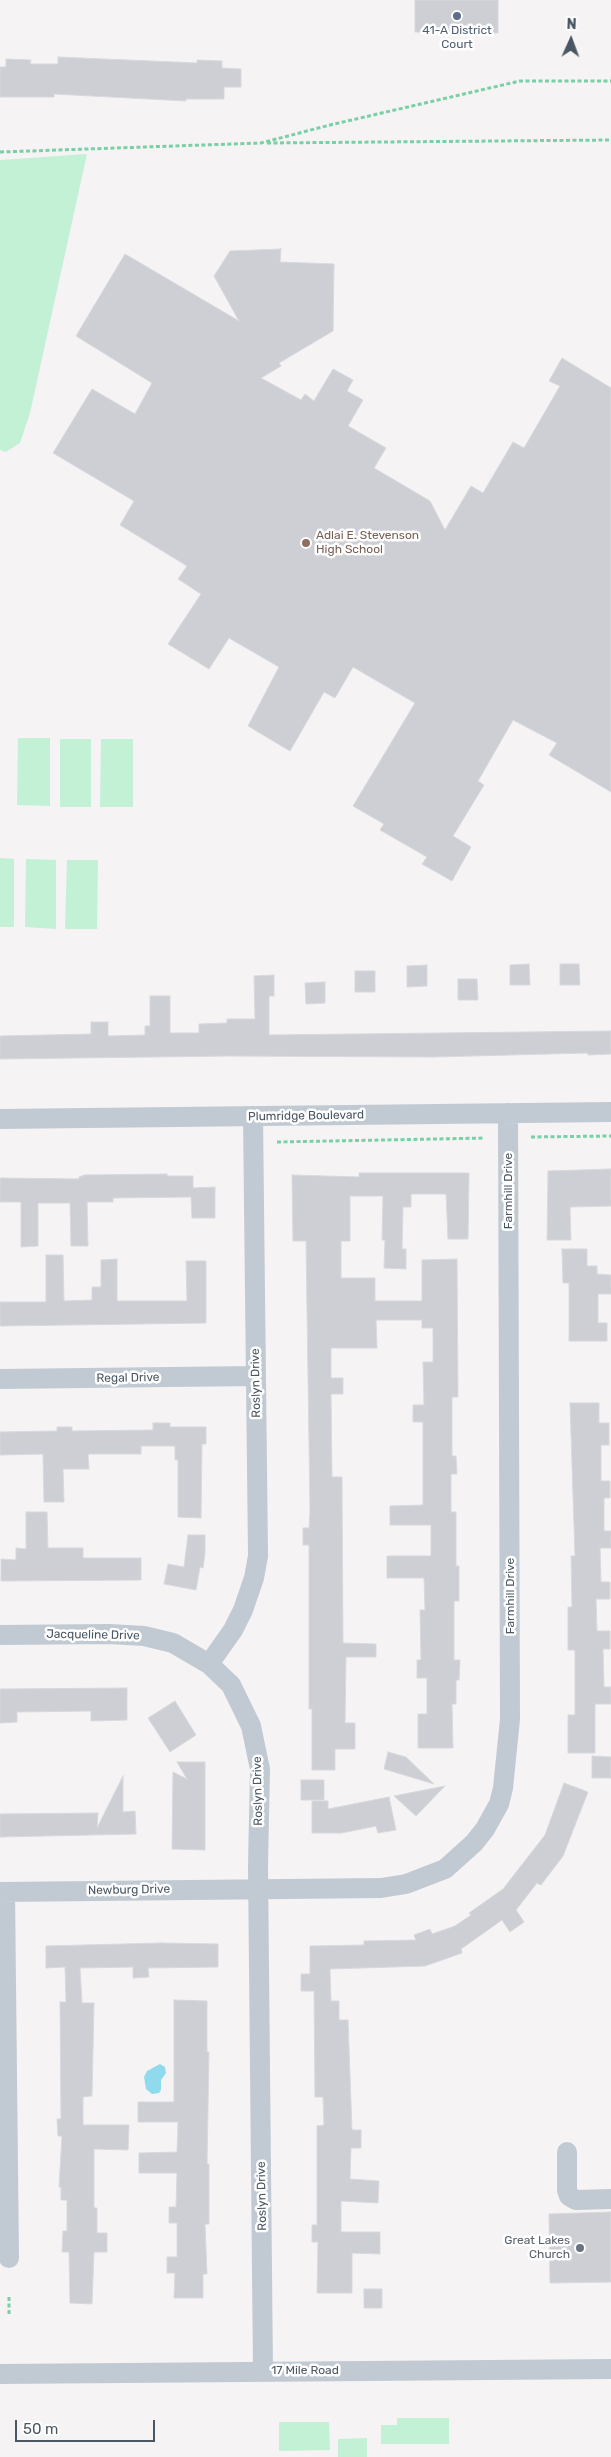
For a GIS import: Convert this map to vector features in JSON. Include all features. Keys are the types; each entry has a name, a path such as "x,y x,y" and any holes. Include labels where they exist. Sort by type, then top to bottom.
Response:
{"street":[{"name":"Plumridge Boulevard","path":"0,1119 611,1112"},
{"name":"Farmhill Drive","path":"259,1889 381,1888 426,1878 445,1869 474,1843 485,1829 499,1804 506,1770 511,1652 508,1113"},
{"name":"Roslyn Drive","path":"253,1116 258,1556 254,1578 243,1610 233,1630 209,1664 231,1685 244,1707 257,1747 260,1768 259,1889 263,2372"},
{"name":"Regal Drive","path":"0,1379 255,1376"},
{"name":"Jacqueline Drive","path":"0,1635 144,1636 173,1643 209,1664"},
{"name":"Newburg Drive","path":"3,1892 259,1889"},
{"path":"3,1892 9,2258"},
{"path":"567,2152 566,2190 569,2196 576,2200 611,2199"},
{"name":"17 Mile Road","path":"0,2374 611,2369"}],"path":[{"path":"261,143 330,124 520,81 611,81"},
{"path":"0,152 261,143 611,140"},
{"path":"531,1137 611,1136"},
{"path":"277,1142 485,1138"},
{"path":"9,2297 9,2315"}],"green space":[{"path":"87,154 30,413 20,443 6,452 0,450 0,160"},
{"path":"18,738 50,738 50,806 17,805"},
{"path":"60,739 91,739 91,807 60,807"},
{"path":"101,739 133,739 133,807 100,807"},
{"path":"0,858 14,859 14,927 0,927"},
{"path":"26,859 56,860 56,929 25,927"},
{"path":"67,860 98,860 97,929 65,929"},
{"path":"397,2418 449,2418 449,2444 381,2444 381,2425 397,2425"},
{"path":"279,2422 329,2422 330,2450 279,2451"},
{"path":"367,2438 367,2457 338,2457 338,2439"}],"water":[{"path":"160,2064 165,2067 166,2073 161,2080 161,2090 159,2093 152,2094 146,2089 144,2077 147,2071"}],"building":[{"name":"41-A District Court","path":"415,0 498,0 498,33 415,32"},
{"path":"58,57 197,63 197,60 222,61 222,68 241,69 241,87 224,87 224,99 186,99 186,101 54,94 54,97 0,97 0,67 6,67 6,59 31,60 30,64 58,64"},
{"path":"281,249 280,262 334,264 333,331 279,363 281,366 261,378 301,400 305,394 314,401 333,369 353,380 347,391 363,400 348,426 386,448 374,468 430,501 445,530 471,486 483,493 513,442 524,448 560,386 549,381 562,358 611,388 611,792 549,755 557,743 513,720 478,781 484,785 453,836 471,847 452,881 422,864 427,857 380,830 384,824 353,806 415,703 353,667 335,698 324,692 290,751 248,726 279,667 229,638 209,669 168,644 201,594 178,579 187,566 120,525 134,501 53,453 92,389 135,414 152,383 76,336 125,254 239,321 214,276 230,251"},
{"path":"529,964 530,985 510,985 510,965"},
{"path":"560,964 579,964 580,985 560,985"},
{"path":"427,965 427,986 407,987 407,966"},
{"path":"355,971 375,971 375,992 355,992"},
{"path":"274,975 274,996 269,996 269,1035 611,1031 611,1054 434,1057 228,1056 0,1059 0,1036 91,1034 91,1022 108,1022 108,1036 145,1035 145,1026 150,1026 150,996 170,996 170,1033 199,1033 199,1024 227,1023 227,1019 255,1019 254,976"},
{"path":"458,979 477,979 478,1000 458,1000"},
{"path":"325,982 325,1003 306,1004 305,983"},
{"path":"611,1169 611,1206 570,1207 571,1240 547,1240 548,1171"},
{"path":"359,1173 469,1173 468,1239 448,1239 446,1194 411,1194 411,1207 403,1207 402,1249 406,1249 406,1269 384,1268 385,1240 382,1240 383,1196 350,1196 350,1241 341,1241 341,1278 375,1278 375,1301 422,1301 422,1260 457,1259 458,1397 452,1397 452,1456 456,1456 457,1474 451,1474 451,1512 456,1512 456,1566 459,1566 459,1601 454,1601 454,1660 460,1660 459,1680 456,1680 456,1704 452,1704 453,1748 418,1748 418,1714 427,1714 427,1678 417,1678 417,1660 421,1660 420,1610 425,1610 424,1578 387,1578 387,1556 431,1556 431,1525 390,1525 390,1506 423,1505 423,1422 413,1422 413,1405 424,1405 423,1362 433,1362 433,1328 422,1328 422,1320 376,1320 377,1348 331,1348 331,1378 343,1378 343,1394 331,1394 332,1477 342,1477 343,1643 376,1644 376,1657 346,1657 345,1723 355,1723 355,1749 335,1749 335,1770 312,1770 312,1709 309,1709 309,1545 303,1545 303,1528 309,1528 310,1511 306,1241 293,1241 292,1175 359,1177"},
{"path":"167,1174 167,1176 193,1176 193,1188 215,1187 215,1218 192,1218 191,1197 113,1198 113,1202 87,1202 88,1246 71,1246 70,1203 38,1203 38,1246 21,1247 21,1202 0,1202 0,1178 79,1179 79,1177 85,1175"},
{"path":"562,1249 587,1249 587,1266 597,1266 597,1274 611,1275 611,1294 598,1294 598,1323 607,1323 607,1341 569,1341 569,1283 563,1283"},
{"path":"46,1255 63,1255 64,1301 92,1300 92,1287 101,1287 101,1260 117,1259 117,1301 187,1301 186,1261 206,1261 206,1323 0,1326 0,1302 46,1302"},
{"path":"570,1403 599,1403 599,1423 609,1423 609,1445 601,1445 601,1481 610,1481 610,1498 604,1498 604,1531 611,1531 611,1548 600,1548 601,1582 610,1582 610,1599 596,1599 597,1631 610,1631 610,1649 603,1649 604,1687 611,1687 611,1704 595,1704 595,1753 568,1753 568,1715 575,1715 575,1650 568,1650 568,1607 572,1607 571,1556 575,1556"},
{"path":"153,1423 170,1423 170,1427 206,1427 206,1444 202,1444 201,1518 178,1517 178,1460 175,1460 175,1446 141,1446 141,1454 88,1454 89,1469 63,1469 64,1502 44,1502 43,1454 0,1455 0,1432 57,1431 57,1427 72,1427 72,1431 153,1430"},
{"path":"26,1512 47,1512 48,1548 83,1548 83,1558 141,1558 141,1580 1,1581 1,1559 16,1560 16,1548 26,1549"},
{"path":"188,1535 205,1535 203,1568 200,1567 196,1590 164,1584 168,1564 184,1567"},
{"path":"127,1688 127,1720 91,1721 91,1711 17,1712 17,1722 0,1723 0,1689"},
{"path":"175,1701 196,1735 170,1752 148,1718"},
{"path":"388,1752 406,1757 434,1784 384,1769"},
{"path":"592,1756 611,1757 611,1778 592,1778"},
{"path":"177,1762 205,1762 205,1850 172,1849 173,1772 187,1779"},
{"path":"123,1776 123,1812 135,1811 136,1834 0,1837 0,1814 98,1813 97,1828"},
{"path":"301,1780 324,1780 324,1800 301,1800"},
{"path":"564,1783 588,1792 563,1856 541,1885 537,1883 516,1910 524,1922 510,1932 502,1920 461,1949 462,1953 425,1966 330,1969 331,2001 339,2001 339,2020 348,2020 352,2130 361,2130 361,2148 351,2148 350,2179 379,2181 378,2203 341,2201 341,2232 380,2232 380,2254 352,2253 352,2293 317,2293 318,2242 312,2242 312,2225 317,2225 317,2126 324,2125 323,2097 315,2097 314,1991 301,1991 301,1974 310,1974 310,1946 364,1945 364,1941 416,1940 414,1935 430,1929 432,1934 455,1926 471,1915 469,1913 503,1889 545,1835"},
{"path":"445,1786 416,1816 394,1796"},
{"path":"389,1797 396,1830 378,1833 376,1826 342,1833 312,1833 312,1801 328,1801 328,1809"},
{"path":"161,1943 218,1944 218,1967 148,1968 149,1977 133,1978 133,1967 80,1968 82,2003 94,2003 92,2096 83,2097 83,2125 129,2125 128,2150 94,2149 94,2208 97,2208 97,2233 107,2233 107,2252 94,2252 92,2304 70,2303 69,2252 62,2252 63,2231 67,2231 67,2200 61,2200 61,2187 59,2187 62,2136 58,2136 57,2119 61,2119 60,2002 66,2002 65,1967 46,1968 46,1946"},
{"path":"174,2000 207,2001 207,2052 209,2052 207,2164 209,2164 209,2224 205,2224 207,2274 203,2274 203,2298 174,2298 175,2273 167,2273 167,2257 177,2257 177,2223 169,2223 169,2207 176,2207 177,2173 139,2173 139,2153 177,2152 178,2122 138,2122 138,2102 174,2102"},
{"name":"Great Lakes Church","path":"611,2212 611,2282 550,2283 549,2214"},
{"path":"364,2289 382,2289 382,2308 364,2308"}],"place":[{"name":"41-A District Court","path":"457,16"},
{"name":"Adlai E. Stevenson High School","path":"306,543"},
{"name":"Great Lakes Church","path":"580,2248"}]}
